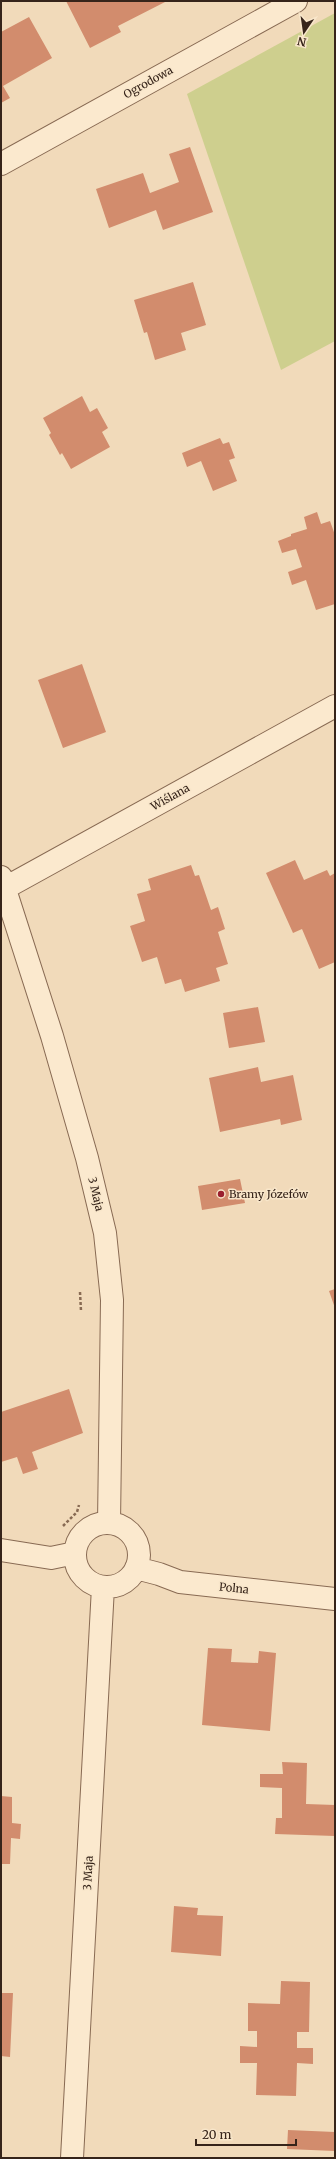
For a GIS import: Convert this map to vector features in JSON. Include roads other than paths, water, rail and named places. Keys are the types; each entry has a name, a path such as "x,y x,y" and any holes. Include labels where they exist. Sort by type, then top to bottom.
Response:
{"street":[{"name":"Ogrodowa","path":"1,164 296,1"},
{"name":"Wiślana","path":"3,882 335,706"},
{"name":"3 Maja","path":"3,882 52,1036 85,1150 105,1233 112,1300 109,1523"},
{"path":"109,1523 127,1531 134,1538 139,1556 136,1568 123,1582 104,1587 86,1579 79,1572 75,1553 77,1543 82,1535 99,1524 109,1523"},
{"path":"1,1550 51,1558 75,1553"},
{"name":"Polna","path":"136,1568 159,1574 180,1582 335,1599"},
{"name":"3 Maja","path":"72,2158 104,1587"}],"place":[{"name":"Bramy Józefów","path":"221,1194"}]}
